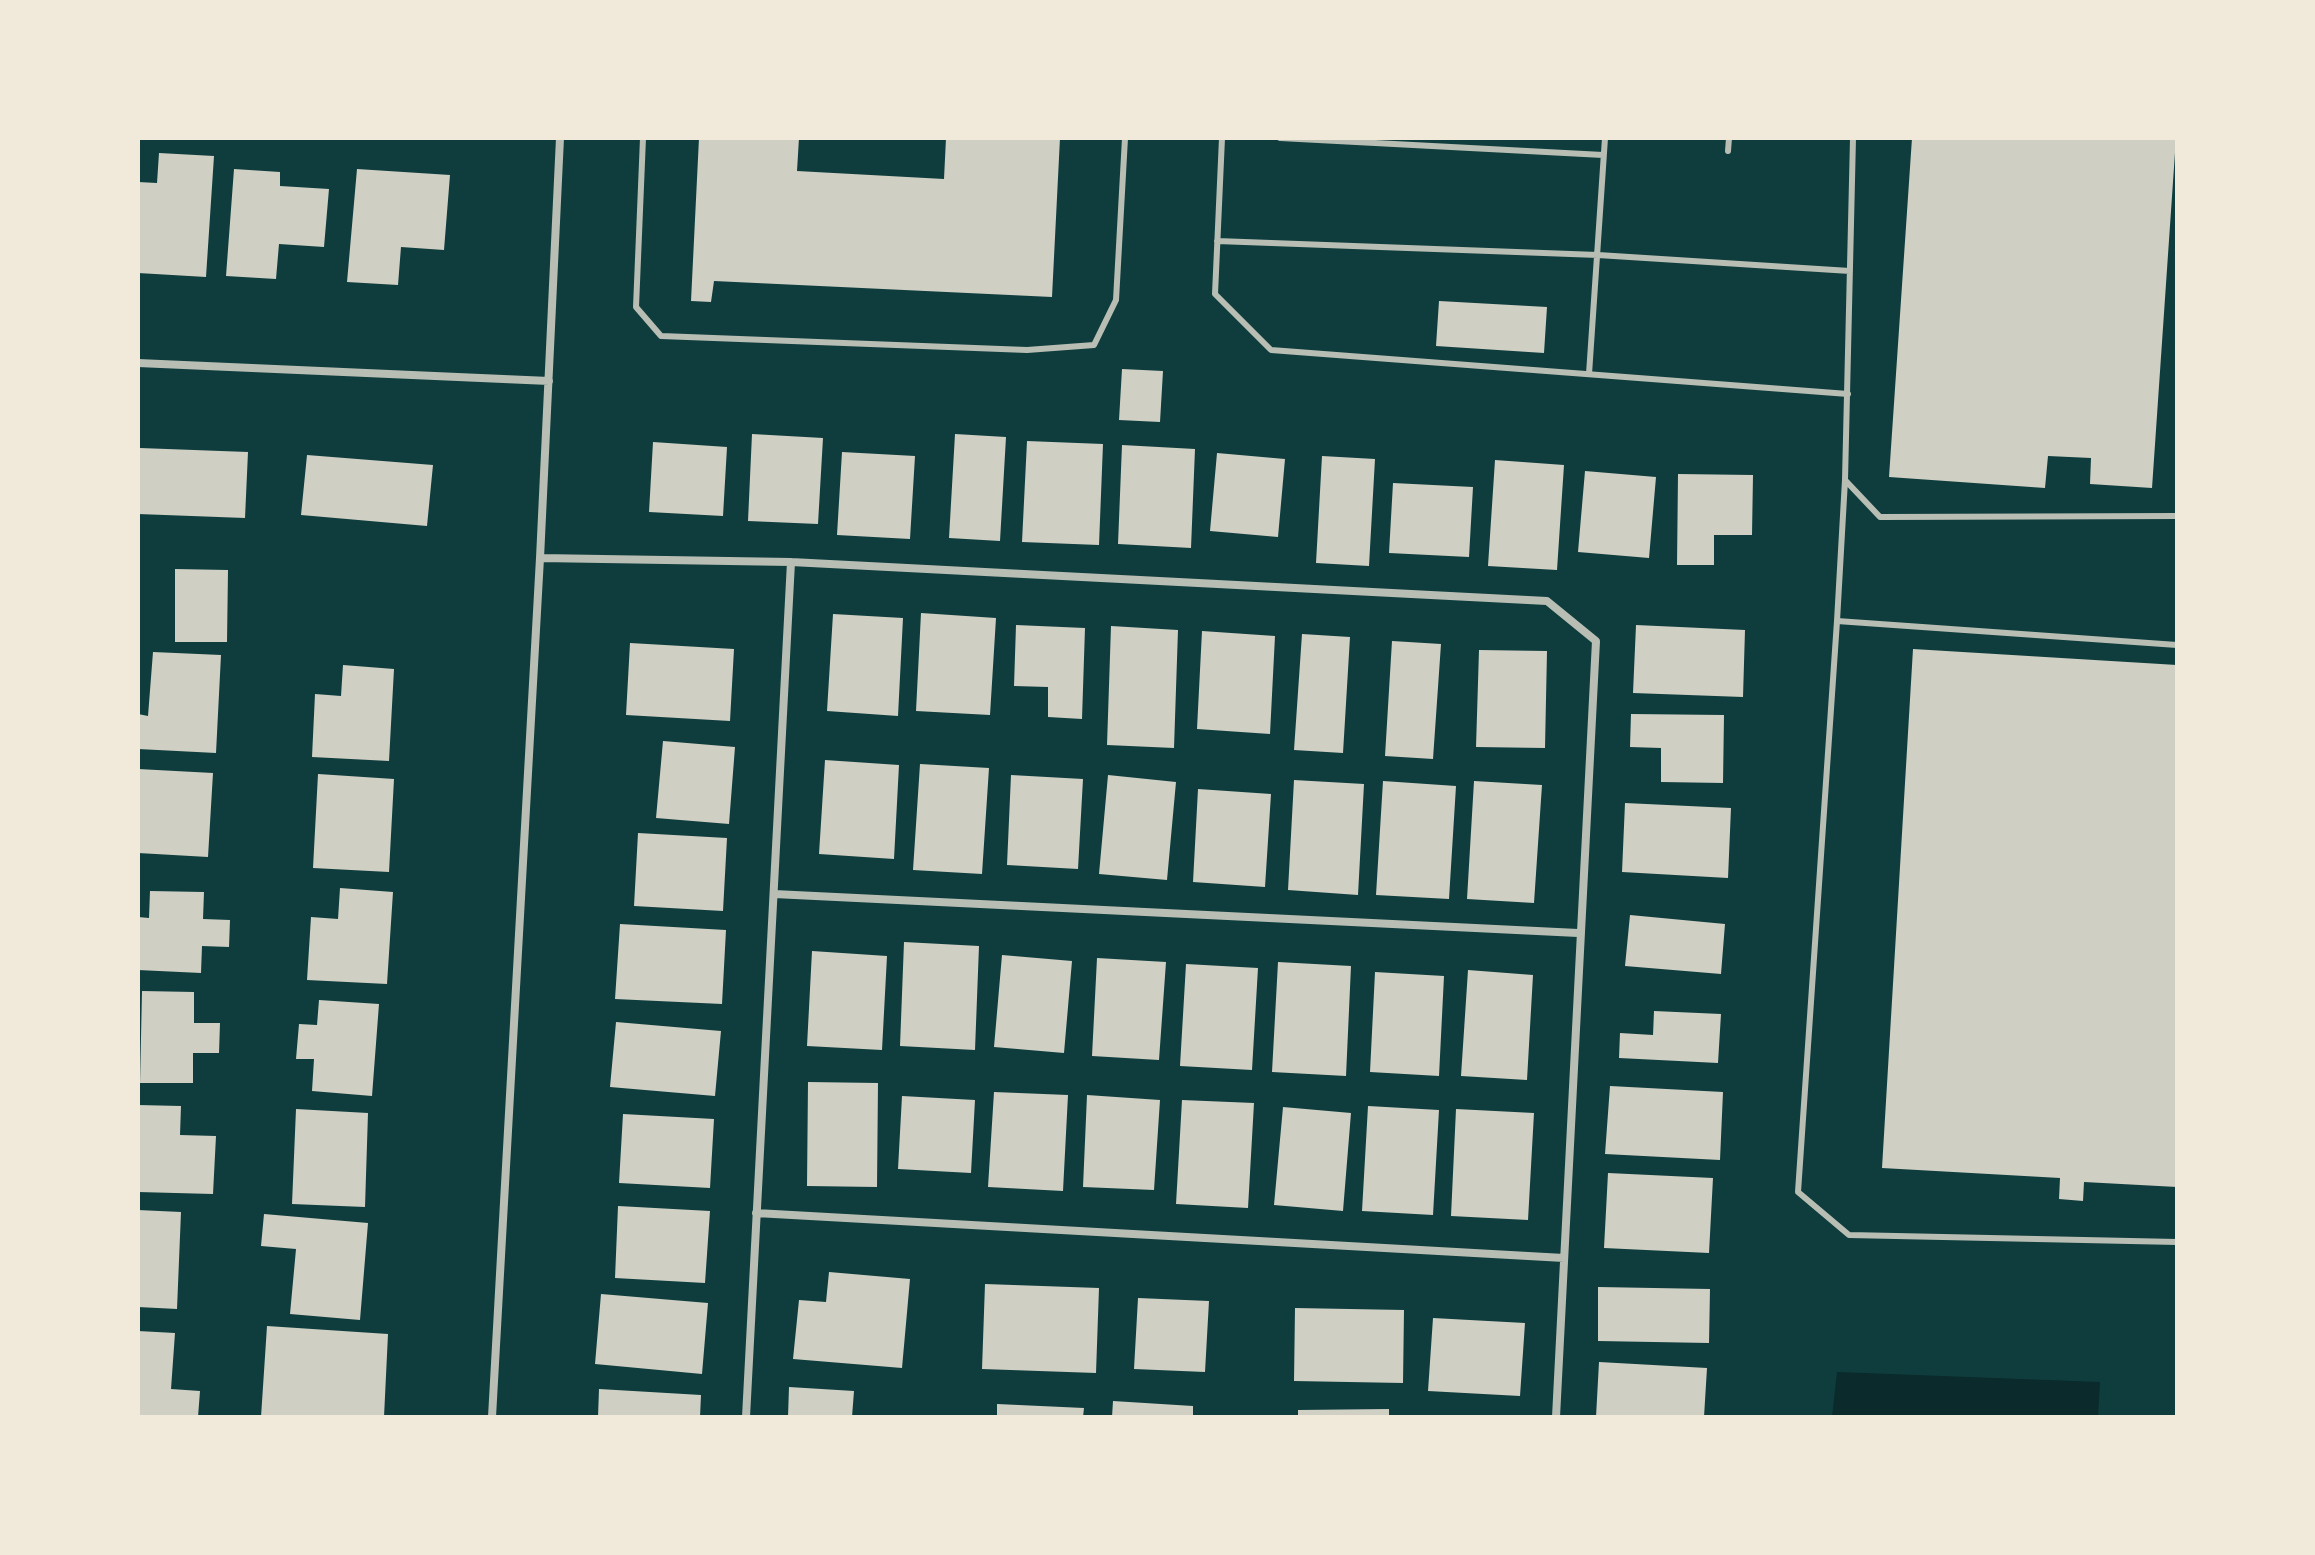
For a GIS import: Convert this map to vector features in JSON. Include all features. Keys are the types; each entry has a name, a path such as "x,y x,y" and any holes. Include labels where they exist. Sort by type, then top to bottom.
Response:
{"street":[{"path":"492,1417 560,138"},
{"path":"138,363 549,381"},
{"path":"540,558 791,562 1547,601 1596,641 1578,933 1556,1417"},
{"path":"746,1417 791,562"},
{"path":"774,894 1578,933"},
{"path":"756,1213 1564,1258"}],"lane":[{"path":"643,138 636,307 661,336 1027,350 1094,345 1116,300 1125,138"},
{"path":"1222,138 1215,294 1271,350 1848,394"},
{"path":"1280,138 1603,155"},
{"path":"1589,374 1605,138"},
{"path":"1728,151 1729,138"},
{"path":"1853,138 1845,480 1798,1192 1849,1235 2177,1242"},
{"path":"1217,241 1598,255 1850,271"},
{"path":"1845,480 1880,517 2177,516"},
{"path":"1837,621 2177,645"}],"water":[{"path":"1837,1372 2100,1382 2098,1417 1832,1417"}],"building":[{"path":"699,138 799,138 797,171 944,179 946,138 1060,138 1052,297 714,281 711,302 691,301"},
{"path":"1912,138 2176,138 2152,488 2090,484 2091,458 2048,456 2045,488 1889,477"},
{"path":"159,153 214,156 206,277 138,273 138,182 157,183"},
{"path":"234,169 280,172 280,186 329,189 324,247 279,244 276,279 226,276"},
{"path":"357,169 450,175 444,250 401,247 398,285 347,282"},
{"path":"1439,301 1547,307 1544,353 1436,346"},
{"path":"1122,369 1163,371 1160,422 1119,420"},
{"path":"752,434 823,438 818,524 748,521"},
{"path":"955,434 1006,437 1000,541 949,538"},
{"path":"1027,441 1103,444 1099,545 1022,542"},
{"path":"653,442 727,447 723,516 649,512"},
{"path":"1122,445 1195,449 1191,548 1118,544"},
{"path":"140,448 248,452 245,518 138,514"},
{"path":"842,452 915,456 910,539 837,535"},
{"path":"1217,453 1285,459 1278,537 1210,531"},
{"path":"307,455 433,465 427,526 301,515"},
{"path":"1322,456 1375,459 1369,566 1316,563"},
{"path":"1495,460 1564,465 1557,570 1488,566"},
{"path":"1585,471 1656,477 1649,558 1578,552"},
{"path":"1678,474 1753,475 1752,535 1714,535 1714,565 1677,565"},
{"path":"1393,483 1473,487 1469,557 1389,553"},
{"path":"175,569 228,570 227,642 175,642"},
{"path":"921,613 996,618 990,715 916,711"},
{"path":"833,614 903,618 898,716 827,711"},
{"path":"1016,625 1085,628 1082,719 1048,717 1048,687 1014,686"},
{"path":"1636,625 1745,630 1743,697 1633,693"},
{"path":"1111,626 1178,630 1174,748 1107,745"},
{"path":"1202,631 1275,636 1270,734 1197,729"},
{"path":"1302,634 1350,637 1343,753 1294,750"},
{"path":"1392,641 1441,644 1433,759 1385,756"},
{"path":"630,643 734,649 730,721 626,715"},
{"path":"1913,649 2177,665 2177,1187 2084,1182 2083,1201 2059,1199 2060,1178 1882,1168"},
{"path":"1479,650 1547,651 1545,748 1476,747"},
{"path":"153,652 221,655 216,753 138,749 138,714 148,716"},
{"path":"343,665 394,669 389,761 312,757 315,694 341,696"},
{"path":"1631,714 1724,715 1723,783 1661,782 1661,748 1630,747"},
{"path":"663,741 735,747 729,824 656,818"},
{"path":"825,760 899,765 894,859 819,854"},
{"path":"920,764 989,768 982,874 913,870"},
{"path":"138,769 213,773 208,857 138,853"},
{"path":"318,774 394,779 389,872 313,868"},
{"path":"1011,775 1083,779 1078,869 1007,865"},
{"path":"1108,775 1176,782 1167,880 1099,874"},
{"path":"1294,780 1364,784 1358,895 1288,890"},
{"path":"1383,781 1456,786 1449,899 1376,895"},
{"path":"1474,781 1542,785 1534,903 1467,899"},
{"path":"1198,789 1271,794 1265,887 1193,882"},
{"path":"1625,803 1731,808 1728,878 1622,872"},
{"path":"638,833 727,838 723,911 634,906"},
{"path":"340,888 393,892 387,984 307,980 311,917 338,919"},
{"path":"150,891 204,892 203,919 230,920 229,947 202,946 201,973 138,970 138,917 149,918"},
{"path":"1630,915 1725,924 1721,974 1625,966"},
{"path":"620,924 726,930 722,1004 615,999"},
{"path":"904,942 979,946 975,1050 900,1046"},
{"path":"812,951 887,956 882,1050 807,1046"},
{"path":"1002,955 1072,961 1064,1053 994,1047"},
{"path":"1097,958 1166,962 1159,1060 1092,1056"},
{"path":"1278,962 1351,966 1346,1076 1272,1072"},
{"path":"1186,964 1258,968 1252,1070 1180,1066"},
{"path":"1468,970 1533,975 1527,1080 1461,1076"},
{"path":"1375,972 1444,976 1439,1076 1370,1072"},
{"path":"142,991 194,992 194,1023 220,1023 219,1053 193,1053 193,1083 140,1083"},
{"path":"319,1000 379,1004 372,1096 312,1091 314,1059 296,1059 299,1024 317,1025"},
{"path":"1654,1011 1721,1014 1718,1063 1619,1058 1620,1033 1653,1035"},
{"path":"616,1022 721,1031 715,1096 610,1087"},
{"path":"808,1082 878,1083 877,1187 807,1186"},
{"path":"1610,1086 1723,1092 1720,1160 1605,1154"},
{"path":"994,1092 1068,1095 1063,1191 988,1187"},
{"path":"1087,1095 1160,1100 1154,1190 1083,1187"},
{"path":"902,1096 975,1100 971,1173 898,1169"},
{"path":"1182,1100 1254,1103 1248,1208 1176,1204"},
{"path":"138,1105 181,1106 180,1135 216,1136 213,1194 138,1192"},
{"path":"1368,1106 1439,1110 1433,1215 1362,1211"},
{"path":"1283,1107 1351,1113 1343,1211 1274,1205"},
{"path":"296,1109 368,1113 365,1207 292,1204"},
{"path":"1456,1109 1534,1113 1528,1220 1451,1216"},
{"path":"623,1114 714,1119 710,1188 619,1183"},
{"path":"1608,1173 1713,1178 1709,1253 1604,1248"},
{"path":"618,1206 710,1211 705,1283 615,1278"},
{"path":"138,1210 181,1212 177,1309 138,1307"},
{"path":"264,1214 368,1223 360,1320 290,1314 296,1249 261,1246"},
{"path":"829,1272 910,1279 902,1368 793,1359 799,1300 826,1302"},
{"path":"985,1284 1099,1288 1096,1373 982,1369"},
{"path":"1598,1287 1710,1289 1709,1343 1598,1341"},
{"path":"601,1294 708,1303 702,1374 595,1364"},
{"path":"1138,1298 1209,1301 1205,1372 1134,1369"},
{"path":"1295,1308 1404,1310 1403,1383 1294,1381"},
{"path":"1433,1318 1525,1323 1520,1396 1428,1391"},
{"path":"267,1326 388,1334 384,1417 261,1417"},
{"path":"138,1331 175,1333 171,1389 200,1391 198,1417 138,1415"},
{"path":"1599,1362 1707,1368 1704,1417 1596,1417"},
{"path":"789,1387 854,1391 852,1417 788,1417"},
{"path":"599,1389 701,1395 700,1417 598,1417"},
{"path":"1113,1401 1193,1406 1193,1417 1112,1417"},
{"path":"997,1404 1084,1408 1083,1417 997,1417"},
{"path":"1389,1409 1389,1417 1298,1417 1298,1410"}]}
